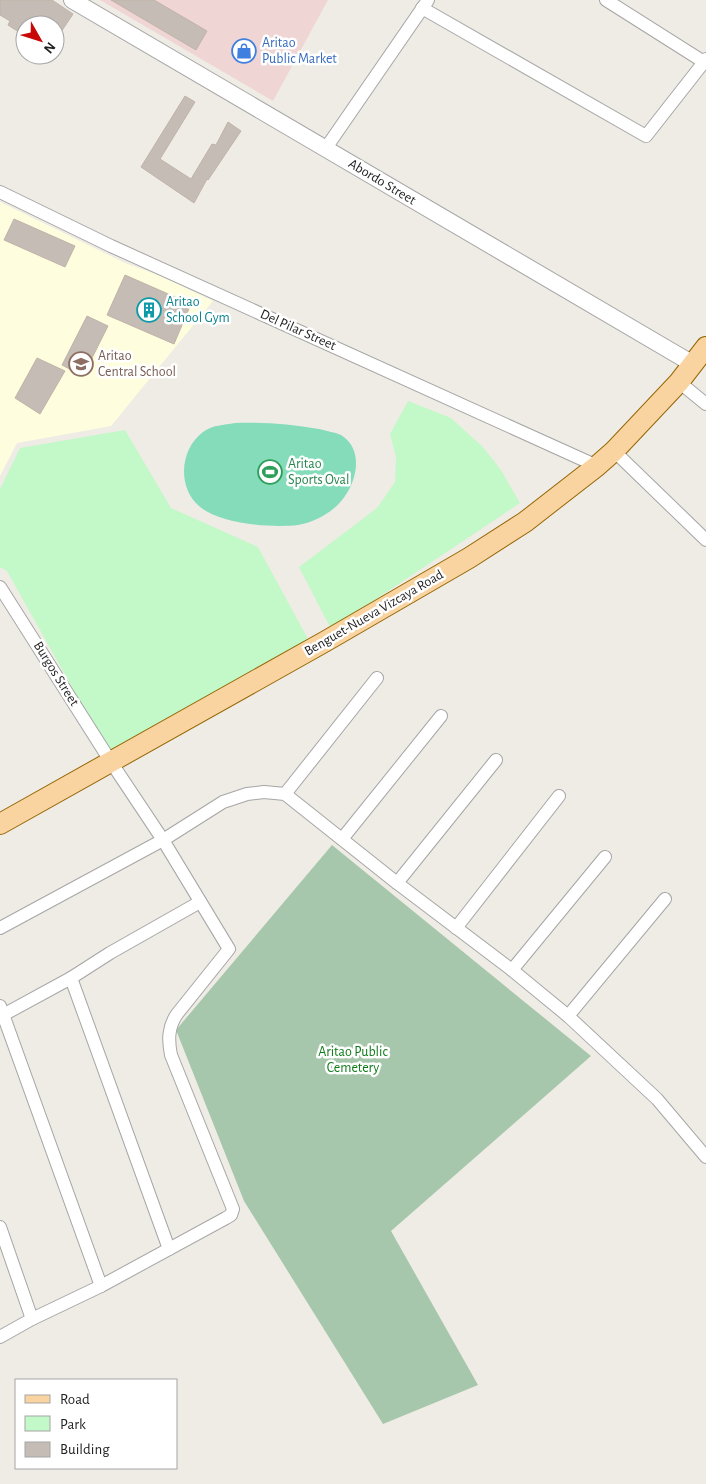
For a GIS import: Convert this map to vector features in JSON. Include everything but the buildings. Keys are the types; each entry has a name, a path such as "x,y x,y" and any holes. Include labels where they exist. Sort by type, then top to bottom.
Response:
{"main road":[{"name":"Benguet-Nueva Vizcaya Road","path":"0,824 469,558 525,522 614,451 679,382 706,347"}],"street":[{"name":"Abordo Street","path":"72,0 693,364"},
{"path":"326,148 425,4 646,136 705,60 606,0"},
{"name":"Del Pilar Street","path":"0,192 120,250 597,466"},
{"path":"679,382 706,404"},
{"path":"614,451 706,540"},
{"name":"Burgos Street","path":"0,587 163,840 229,949 177,1014 173,1020 168,1040 171,1055 233,1209 229,1217 169,1249"},
{"path":"285,794 377,678"},
{"path":"342,839 441,716"},
{"path":"397,883 496,760"},
{"path":"0,928 163,840 223,802 246,794 264,792 285,794 397,883 512,970 568,1016 657,1099 706,1157"},
{"path":"456,928 559,796"},
{"path":"512,970 605,857"},
{"path":"568,1016 665,899"},
{"path":"101,1286 2,1011 71,978 110,953 200,902"},
{"path":"0,1337 169,1249 71,978"},
{"path":"0,1227 32,1319"}],"shaded area":[{"name":"Aritao Public Market","path":"100,0 328,0 273,101"},
{"name":"Aritao Central School","path":"0,202 125,263 158,275 213,301 111,426 17,443 0,476"}],"green space":[{"path":"408,401 451,418 483,447 501,470 520,503 331,629 299,567 377,508 395,482 396,457 390,434"},
{"name":"Aritao Sports Oval","path":"235,423 298,426 341,435 348,440 352,447 356,462 354,478 347,493 326,514 298,525 274,526 232,521 208,512 199,506 187,489 184,468 186,458 195,439 203,432 214,427"},
{"path":"125,430 171,508 258,547 308,639 111,757 7,571 0,567 0,489 20,448"},
{"name":"Aritao Public Cemetery","path":"332,845 591,1056 391,1231 478,1385 383,1424 244,1201 176,1030"}],"place":[{"name":"Aritao Public Market","path":"244,51"},
{"name":"Aritao School Gym","path":"149,310"},
{"name":"Aritao Central School","path":"81,364"},
{"name":"Aritao Sports Oval","path":"270,472"}]}
